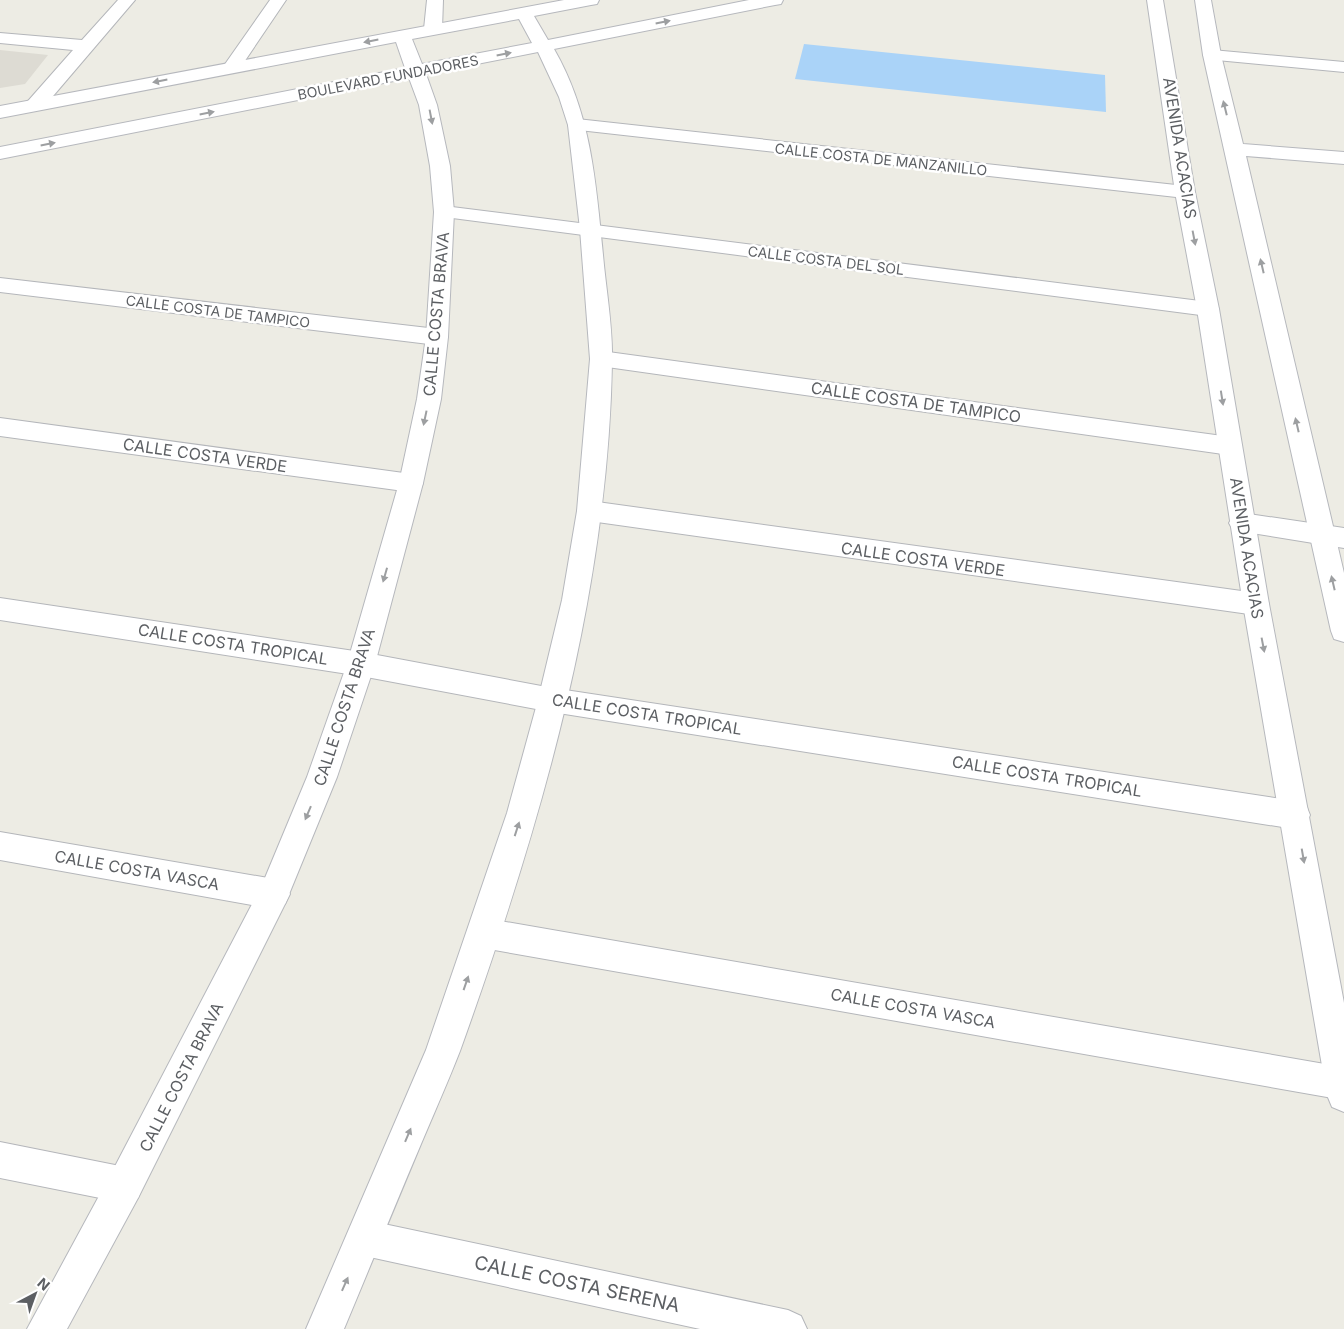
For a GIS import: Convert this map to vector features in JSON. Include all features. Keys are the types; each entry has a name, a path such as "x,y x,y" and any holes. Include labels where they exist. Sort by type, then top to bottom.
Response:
{"street":[{"path":"35,105 127,0"},
{"path":"232,67 278,0"},
{"path":"433,29 435,0"},
{"path":"0,112 591,0"},
{"name":"BOULEVARD FUNDADORES","path":"0,154 775,0"},
{"path":"1203,0 1212,55 1333,537 1344,631"},
{"name":"AVENIDA ACACIAS","path":"1147,3 1162,28 1185,192 1208,309 1256,604 1343,1090"},
{"path":"325,1329 366,1238 442,1053 522,813 552,700 575,600 590,511 601,359 590,230 577,126 568,97 543,46 524,13"},
{"name":"CALLE COSTA BRAVA","path":"46,1329 125,1185 274,894 322,777 361,664 411,483 429,399 437,337 444,212 440,166 428,105 402,35"},
{"path":"0,38 85,46"},
{"path":"1212,55 1344,67"},
{"name":"CALLE COSTA DE MANZANILLO","path":"577,126 1185,192"},
{"path":"1236,148 1344,158"},
{"name":"CALLE COSTA DEL SOL","path":"444,212 1208,309"},
{"name":"CALLE COSTA DE TAMPICO","path":"0,285 437,337"},
{"name":"CALLE COSTA DE TAMPICO","path":"601,359 1230,446"},
{"name":"CALLE COSTA VERDE","path":"0,427 411,483"},
{"name":"CALLE COSTA VERDE","path":"590,511 1256,604"},
{"path":"1242,523 1333,537"},
{"name":"CALLE COSTA TROPICAL","path":"0,609 361,664 552,700 1295,815"},
{"name":"CALLE COSTA VASCA","path":"0,846 274,894"},
{"name":"CALLE COSTA VASCA","path":"483,933 1343,1090"},
{"path":"0,1160 125,1185"},
{"name":"CALLE COSTA SERENA","path":"366,1238 788,1329"}],"shaded area":[{"path":"0,50 48,55 25,84 0,88"}],"water":[{"path":"804,44 1105,75 1106,112 795,79"}]}
